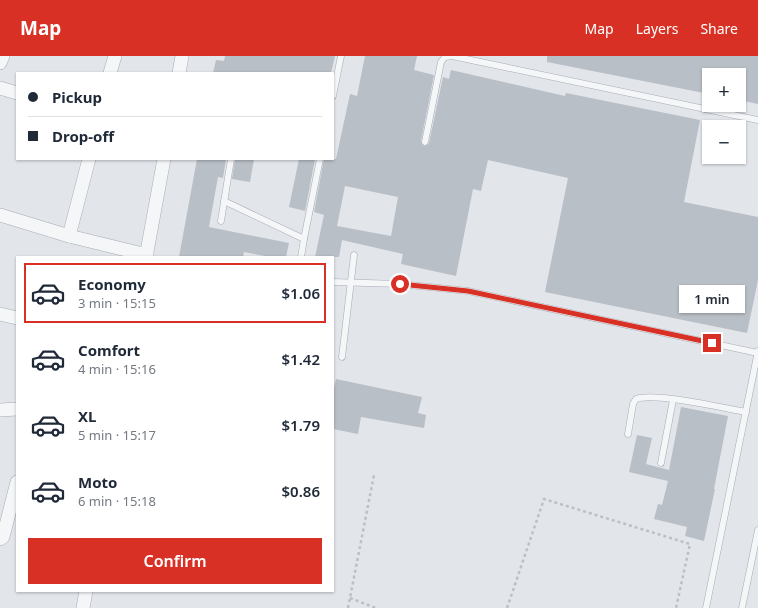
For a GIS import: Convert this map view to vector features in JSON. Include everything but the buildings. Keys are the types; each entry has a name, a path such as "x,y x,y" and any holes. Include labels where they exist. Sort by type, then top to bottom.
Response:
{"street":[{"path":"0,63 4,56"},
{"path":"110,72 115,56"},
{"path":"179,72 182,56"},
{"path":"0,88 16,94"},
{"path":"70,236 88,160"},
{"path":"0,215 70,236 146,256 164,160"},
{"path":"0,314 16,318"},
{"path":"0,410 16,409"},
{"path":"0,540 3,537 16,486"},
{"path":"83,608 86,592"}],"lane":[{"path":"334,91 341,56"},
{"path":"425,142 441,62 445,56 452,56 758,120"},
{"path":"221,221 231,160"},
{"path":"301,256 320,160"},
{"path":"224,201 304,239"},
{"path":"342,357 354,255"},
{"path":"334,282 400,284 468,291 758,352 706,608"},
{"path":"628,434 633,404 636,399 642,396 746,412"},
{"path":"661,463 673,400"},
{"path":"742,608 758,530"}],"path":[{"path":"348,608 374,475"},
{"path":"507,608 544,499 690,544 676,608"},
{"path":"350,598 376,608"}],"route":[{"path":"400,284 468,291 712,343"}]}
